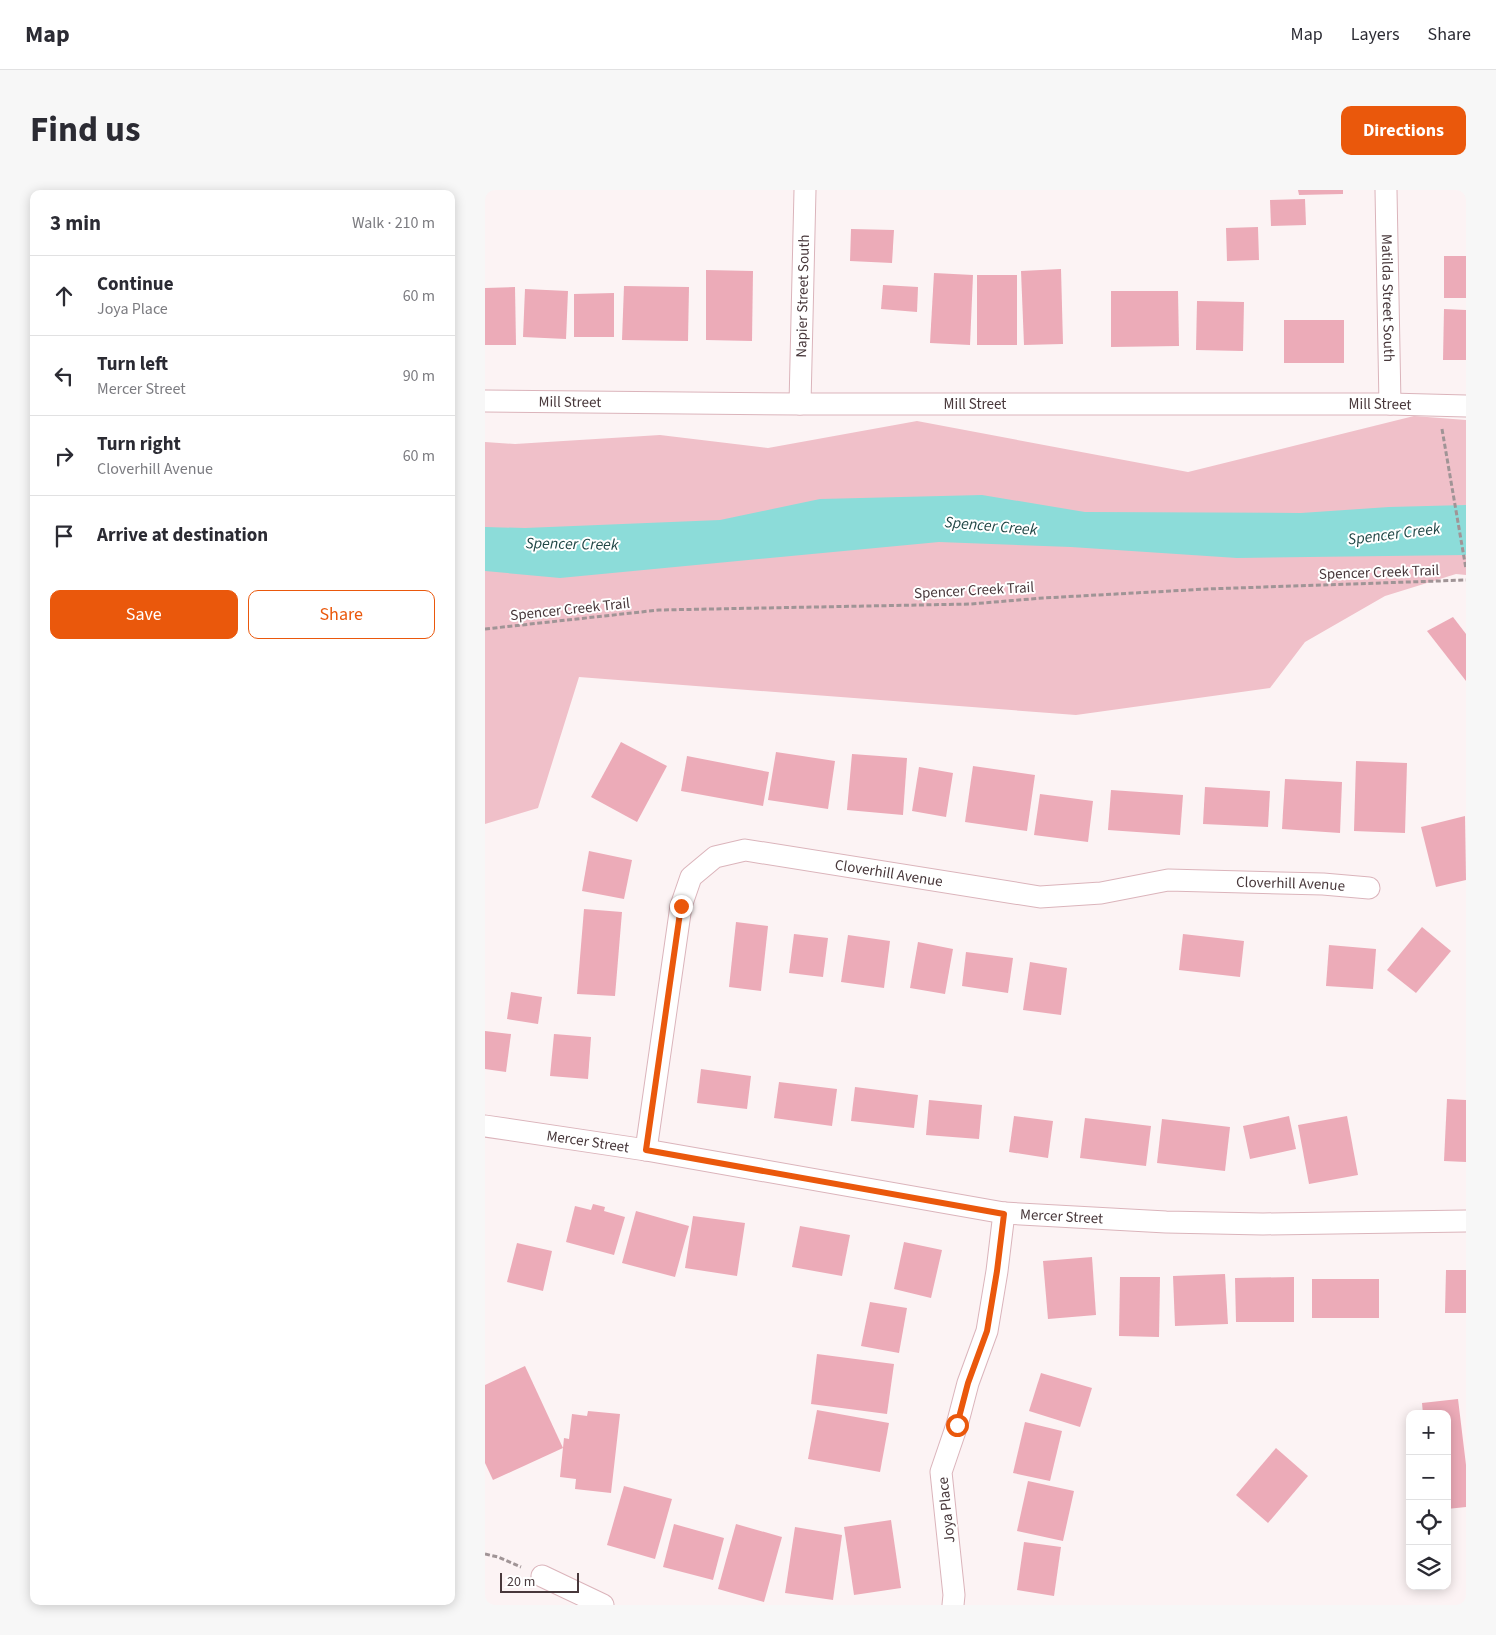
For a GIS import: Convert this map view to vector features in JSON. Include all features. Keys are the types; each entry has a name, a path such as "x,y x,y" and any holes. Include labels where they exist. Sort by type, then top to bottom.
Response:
{"street":[{"name":"Napier Street South","path":"800,404 805,190"},
{"name":"Matilda Street South","path":"1386,190 1390,404"},
{"name":"Mill Street","path":"485,401 800,404 1390,404 1466,406"},
{"name":"Cloverhill Avenue","path":"646,1150 681,906 691,877 715,857 745,850 1040,897 1101,894 1168,880 1314,883 1369,888"},
{"name":"Mercer Street","path":"485,1126 646,1150 1004,1214 1166,1222 1263,1224 1466,1221"},
{"name":"Joya Place","path":"953,1605 955,1595 941,1472 957,1425 968,1383 987,1331 1004,1214"},
{"path":"542,1576 603,1605"}],"path":[{"path":"1438,406 1466,569"},
{"name":"Spencer Creek Trail","path":"485,630 659,610 971,604 1207,589 1466,580"},
{"path":"485,1554 498,1557 542,1576"}],"shaded area":[{"path":"1414,416 1466,420 1466,575 1456,574 1385,596 1305,642 1270,688 1076,715 579,677 538,808 485,824 485,442 515,444 660,435 768,448 917,421 1188,472"}],"water":[{"name":"Spencer Creek","path":"982,495 1085,512 1301,513 1389,507 1466,505 1466,555 1237,558 1071,547 939,542 560,578 485,571 485,527 525,528 720,520 820,499"}],"building":[{"path":"1298,190 1343,190 1343,194 1299,195"},
{"path":"1305,199 1306,225 1271,226 1270,200"},
{"path":"1258,227 1259,260 1227,261 1226,228"},
{"path":"851,229 894,230 892,263 850,261"},
{"path":"1444,256 1466,256 1466,298 1444,298"},
{"path":"1061,269 1063,344 1024,345 1021,271"},
{"path":"706,270 753,271 752,341 706,340"},
{"path":"934,273 973,275 970,345 930,343"},
{"path":"977,275 1017,275 1017,345 977,345"},
{"path":"883,285 918,287 917,312 881,309"},
{"path":"624,286 689,287 688,341 622,340"},
{"path":"515,287 516,345 485,345 485,288"},
{"path":"525,289 568,291 566,339 523,337"},
{"path":"1111,291 1178,291 1179,346 1111,347"},
{"path":"614,293 614,337 574,337 574,294"},
{"path":"1197,301 1244,302 1243,351 1196,350"},
{"path":"1444,309 1466,310 1466,360 1443,360"},
{"path":"1284,320 1344,320 1344,363 1284,363"},
{"path":"1453,617 1466,634 1466,681 1427,631"},
{"path":"621,742 667,766 637,822 591,797"},
{"path":"776,752 835,761 828,809 768,800"},
{"path":"852,754 907,758 903,815 847,810"},
{"path":"687,756 769,772 763,806 681,791"},
{"path":"1356,761 1407,763 1405,833 1354,831"},
{"path":"973,766 1035,775 1027,831 965,822"},
{"path":"919,767 953,773 946,817 912,811"},
{"path":"1285,779 1342,782 1340,833 1282,829"},
{"path":"1205,787 1270,791 1268,827 1203,824"},
{"path":"1111,790 1183,795 1180,835 1108,830"},
{"path":"1040,794 1093,801 1088,842 1034,835"},
{"path":"1465,816 1466,880 1436,887 1421,827"},
{"path":"589,851 632,860 624,899 582,891"},
{"path":"584,909 622,912 615,996 577,994"},
{"path":"736,922 768,926 761,991 729,987"},
{"path":"1422,927 1451,951 1416,993 1387,970"},
{"path":"794,934 828,938 823,977 789,973"},
{"path":"1183,934 1244,941 1240,977 1179,970"},
{"path":"848,935 890,941 884,988 841,982"},
{"path":"918,942 953,949 945,994 910,988"},
{"path":"1329,945 1376,949 1373,989 1326,986"},
{"path":"966,952 1013,958 1008,993 962,986"},
{"path":"1030,962 1067,968 1061,1015 1023,1010"},
{"path":"511,992 542,997 538,1024 507,1019"},
{"path":"485,1031 511,1034 506,1072 485,1069"},
{"path":"554,1034 591,1037 588,1079 550,1076"},
{"path":"701,1069 751,1076 747,1109 697,1103"},
{"path":"779,1082 837,1089 832,1126 774,1118"},
{"path":"855,1087 918,1095 914,1128 851,1121"},
{"path":"1447,1099 1466,1100 1466,1162 1444,1161"},
{"path":"929,1100 982,1105 979,1139 926,1135"},
{"path":"1014,1116 1053,1121 1048,1158 1009,1152"},
{"path":"1289,1116 1296,1149 1250,1159 1243,1126"},
{"path":"1347,1116 1358,1175 1309,1184 1298,1125"},
{"path":"1085,1118 1151,1126 1146,1166 1080,1158"},
{"path":"1162,1119 1230,1127 1225,1171 1157,1163"},
{"path":"593,1204 605,1207 604,1211 625,1217 614,1255 566,1242 575,1206 591,1210"},
{"path":"636,1211 689,1226 675,1277 622,1263"},
{"path":"693,1216 745,1223 737,1276 685,1268"},
{"path":"800,1226 850,1235 842,1276 792,1267"},
{"path":"904,1242 942,1250 931,1298 894,1289"},
{"path":"517,1243 552,1251 543,1291 507,1282"},
{"path":"1092,1257 1096,1315 1048,1319 1043,1261"},
{"path":"1446,1270 1466,1270 1466,1313 1445,1313"},
{"path":"1225,1274 1228,1324 1175,1326 1173,1276"},
{"path":"1120,1277 1160,1277 1159,1337 1119,1336"},
{"path":"1294,1277 1294,1322 1236,1322 1235,1278"},
{"path":"1312,1279 1379,1279 1379,1318 1312,1318"},
{"path":"870,1302 907,1308 899,1353 861,1346"},
{"path":"817,1354 894,1364 887,1414 811,1404"},
{"path":"525,1366 563,1448 493,1480 485,1463 485,1385"},
{"path":"1041,1373 1092,1388 1080,1427 1029,1411"},
{"path":"1458,1399 1466,1465 1466,1507 1451,1509 1451,1410 1423,1410 1422,1403"},
{"path":"817,1410 889,1423 880,1472 808,1459"},
{"path":"588,1411 620,1414 611,1493 575,1489 576,1479 560,1477 564,1438 569,1439 572,1414 587,1416"},
{"path":"1025,1422 1062,1431 1050,1481 1013,1473"},
{"path":"1276,1448 1308,1476 1268,1523 1236,1495"},
{"path":"1028,1481 1074,1491 1063,1541 1017,1531"},
{"path":"624,1486 672,1499 655,1559 607,1545"},
{"path":"891,1520 901,1588 854,1595 844,1527"},
{"path":"674,1524 724,1538 713,1580 663,1567"},
{"path":"736,1524 782,1537 764,1602 718,1589"},
{"path":"795,1527 842,1535 833,1600 785,1593"},
{"path":"1024,1542 1061,1547 1054,1596 1017,1590"}],"route":[{"path":"681,906 646,1150 1004,1214 987,1331 968,1383 957,1425"}]}
